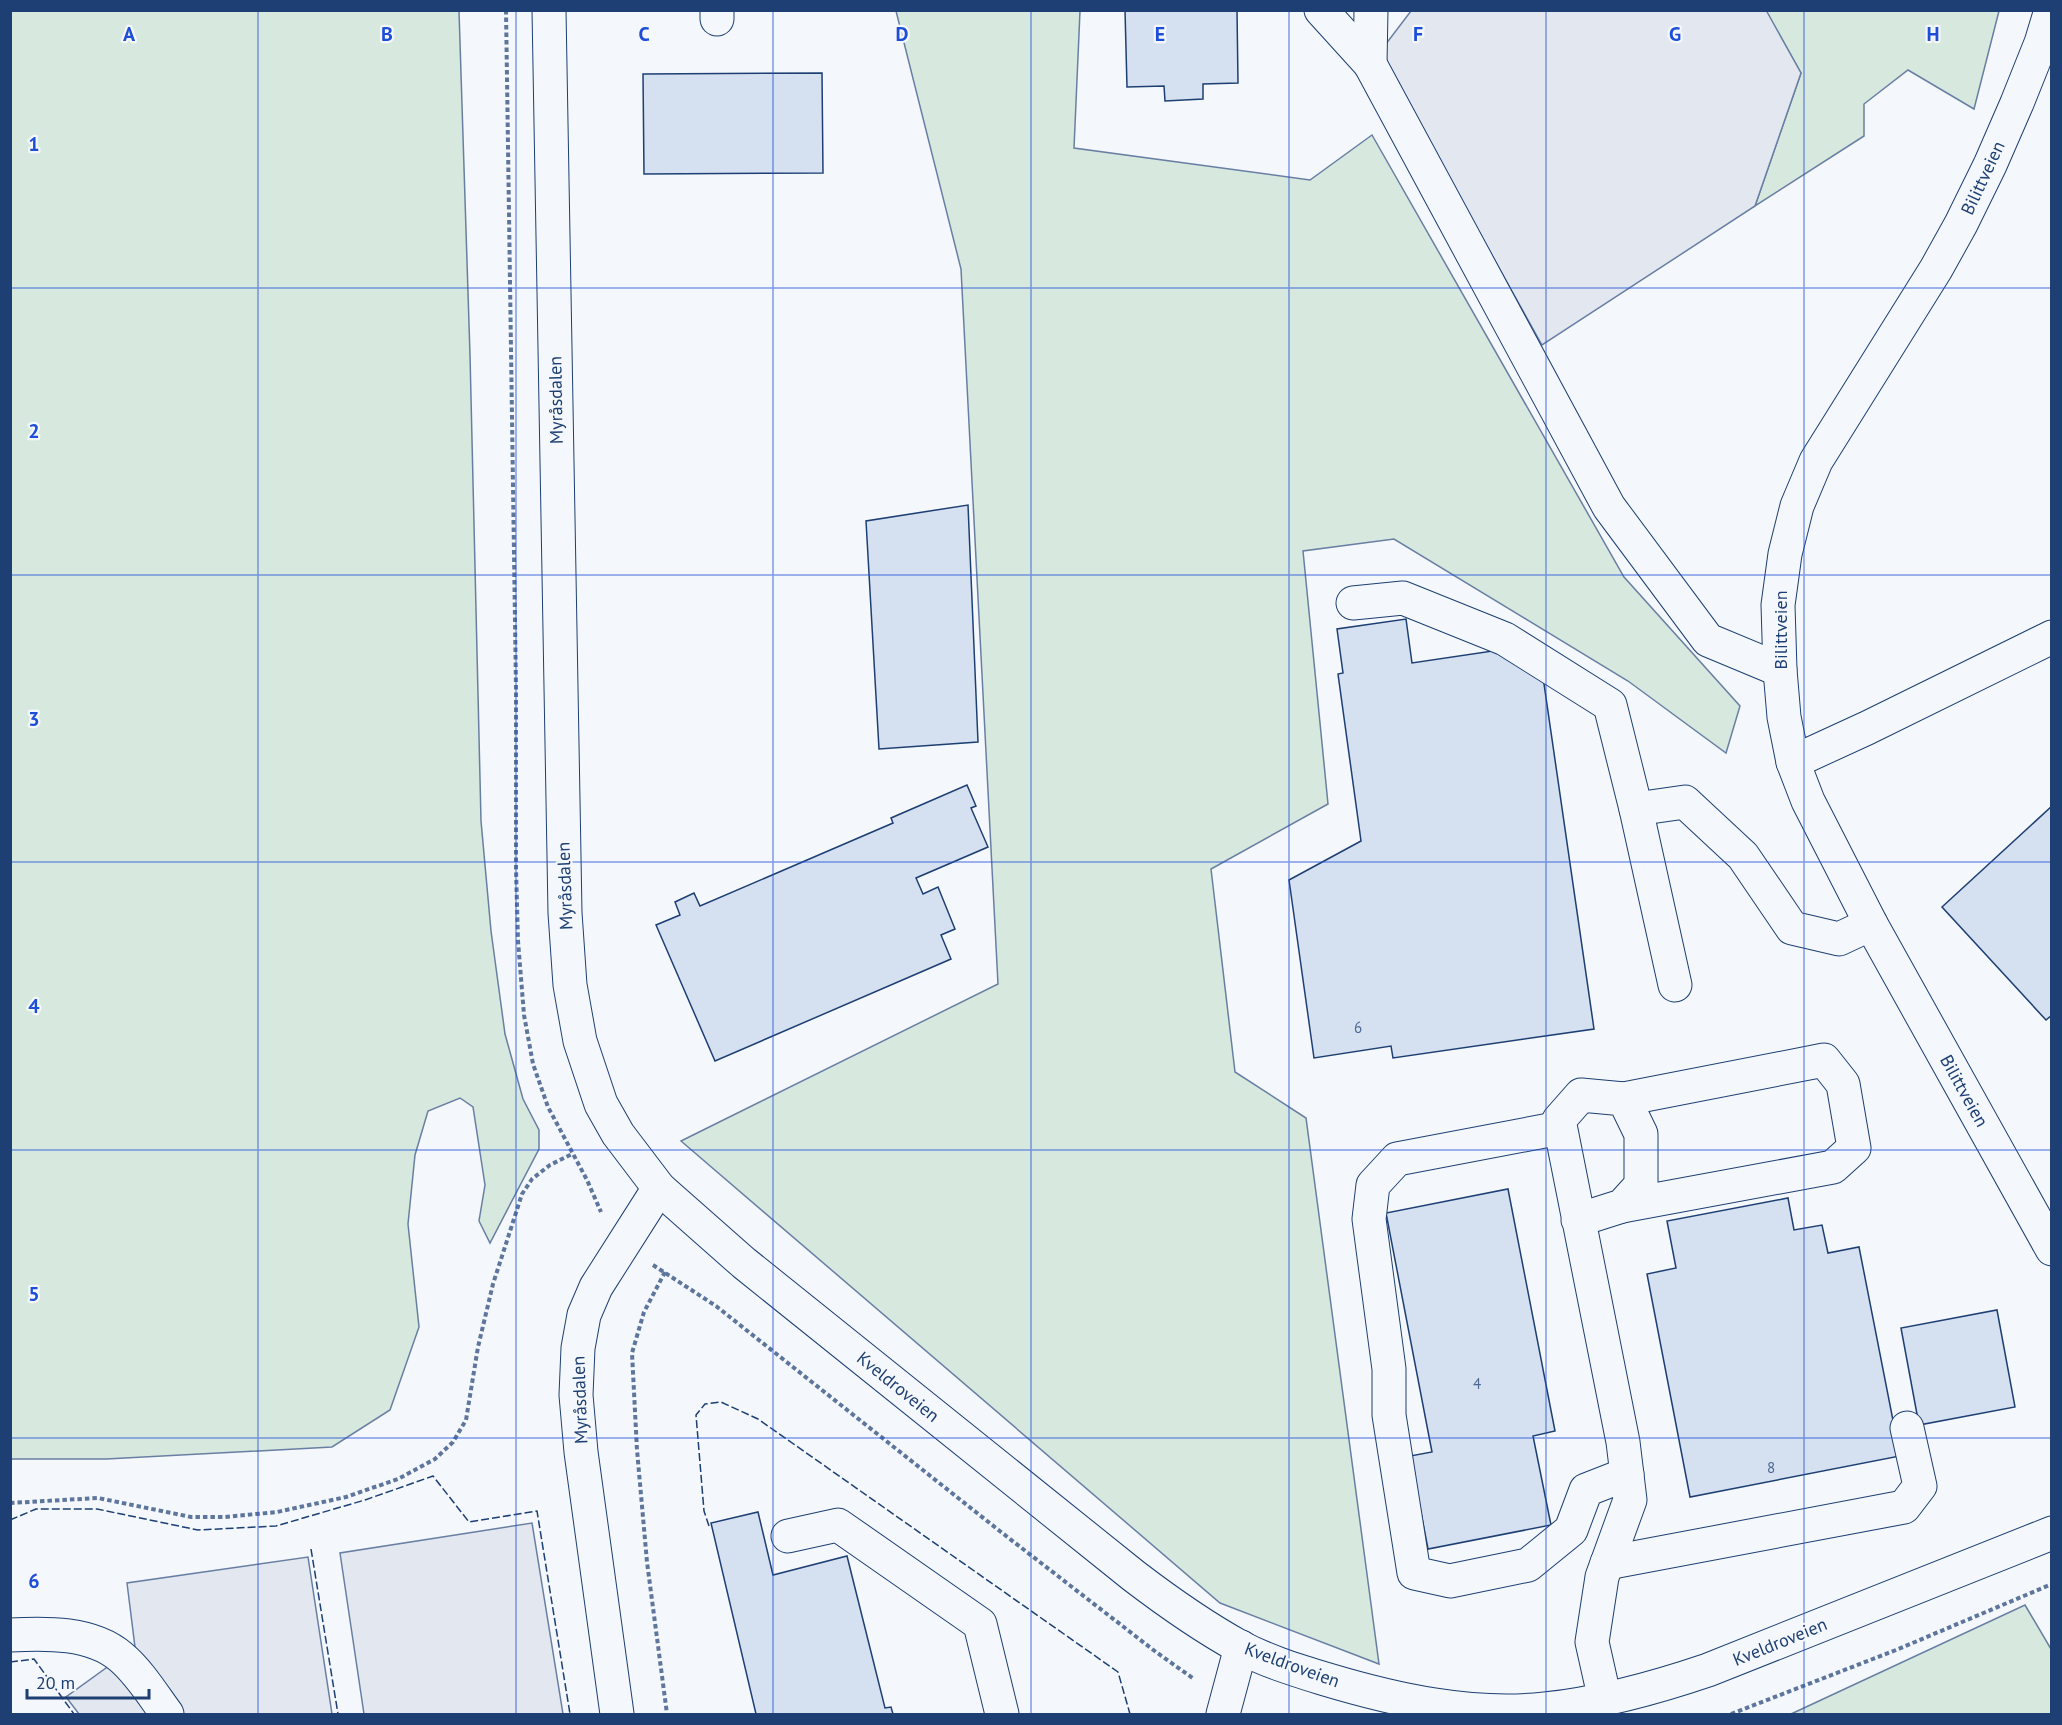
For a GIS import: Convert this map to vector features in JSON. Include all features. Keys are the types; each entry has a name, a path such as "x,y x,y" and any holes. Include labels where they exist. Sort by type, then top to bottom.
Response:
{"street":[{"name":"Myråsdalen","path":"549,10 565,913 570,985 580,1041 601,1104 618,1134 659,1188 596,1287 584,1315 578,1348 576,1395 583,1463 617,1714"},
{"path":"1321,10 1370,64 1609,507 1708,640 1780,670"},
{"path":"1370,64 1371,10"},
{"name":"Bilittveien","path":"2051,10 2041,43 2017,103 1961,224 1936,269 1816,461 1797,506 1785,554 1778,605 1784,717 1793,762 1808,801 1871,924 2052,1249"},
{"path":"1353,603 1403,598 1505,639 1610,705 1675,985"},
{"path":"1793,762 1868,728 2052,637"},
{"path":"1636,810 1685,802 1743,856 1791,928 1839,939 1871,924"},
{"path":"1578,1220 1622,1206 1833,1167 1854,1148 1843,1084 1824,1060 1624,1099 1581,1095 1559,1120 1578,1220 1623,1442 1630,1500 1602,1577 1592,1642 1605,1700"},
{"path":"1622,1206 1641,1185 1641,1134 1624,1099"},
{"path":"1560,1128 1397,1159 1374,1185 1369,1219 1389,1369 1389,1415 1414,1573 1450,1581 1528,1565 1571,1530 1586,1490 1627,1474"},
{"name":"Kveldroveien","path":"659,1188 744,1263 1184,1614 1241,1647 1290,1668 1360,1689 1424,1704 1484,1710 1543,1710 1605,1700 1708,1670 2052,1533"},
{"path":"1607,1563 1904,1507 1920,1486 1907,1428"},
{"path":"788,1536 838,1525 980,1624 1002,1714"},
{"path":"10,1635 50,1633 94,1642 120,1656 167,1714"},
{"path":"1218,1709 1241,1647"}],"path":[{"path":"506,10 518,941 524,1015 533,1064 548,1107 587,1180 608,1228 623,1246 716,1305 982,1518 1156,1652 1218,1709"},
{"path":"10,1503 98,1498 191,1517 225,1518 277,1512 346,1497 398,1479 435,1460 453,1442 466,1420 478,1347 493,1284 522,1194 532,1179 550,1165 572,1154"},
{"path":"665,1272 644,1312 632,1353 637,1450 647,1562 667,1714"},
{"path":"1731,1714 1885,1654 2052,1584"}],"shaded area":[{"path":"11,10 459,11 481,821 491,931 505,1034 523,1099 539,1130 539,1149 490,1243 479,1221 485,1185 473,1107 460,1098 428,1111 415,1155 408,1224 419,1327 390,1410 332,1447 106,1459 11,1459"},
{"path":"1766,10 1801,73 1755,206 1542,345 1379,53 1411,11"},
{"path":"896,11 1080,11 1074,148 1310,180 1372,135 1624,577 1740,706 1726,753 1628,681 1394,539 1303,551 1328,804 1211,869 1235,1072 1306,1118 1379,1664 1220,1603 681,1141 998,984 961,269"},
{"path":"1766,11 1999,11 1974,109 1908,70 1864,104 1864,136 1755,206 1801,73"},
{"path":"532,1523 563,1714 364,1714 340,1553"},
{"path":"308,1557 332,1714 79,1714 66,1697 135,1647 127,1583"},
{"path":"2025,1605 2051,1649 2051,1714 1791,1714"}],"building":[{"path":"1125,10 1237,10 1238,83 1203,84 1203,99 1165,101 1164,86 1127,87"},
{"path":"822,73 823,173 644,174 643,74"},
{"path":"968,505 978,742 879,749 866,521"},
{"path":"1406,619 1412,663 1506,649 1543,677 1594,1029 1393,1058 1391,1046 1314,1058 1289,880 1361,841 1338,674 1343,673 1337,629"},
{"path":"967,785 976,806 971,808 988,847 916,878 923,894 938,887 955,929 941,935 951,959 715,1061 656,925 680,915 675,902 694,893 700,906 893,823 891,818"},
{"path":"2052,806 2052,1015 2046,1020 1942,907"},
{"path":"1508,1189 1555,1431 1533,1436 1551,1525 1428,1549 1410,1456 1432,1452 1386,1213"},
{"path":"1788,1198 1794,1230 1822,1225 1828,1253 1859,1247 1900,1456 1690,1497 1647,1274 1676,1268 1667,1221"},
{"path":"1997,1310 2015,1407 1919,1425 1901,1328"},
{"path":"758,1512 773,1575 847,1556 885,1708 891,1707 893,1714 756,1714 711,1523"}],"fence":[{"path":"709,1526 704,1511 696,1415 705,1404 721,1402 758,1419 1118,1672 1130,1714"},
{"path":"10,1520 36,1509 97,1509 198,1530 276,1526 365,1500 433,1476 469,1522 537,1511 570,1714"},
{"path":"311,1549 338,1714"},
{"path":"10,1662 34,1659 74,1714"}]}
